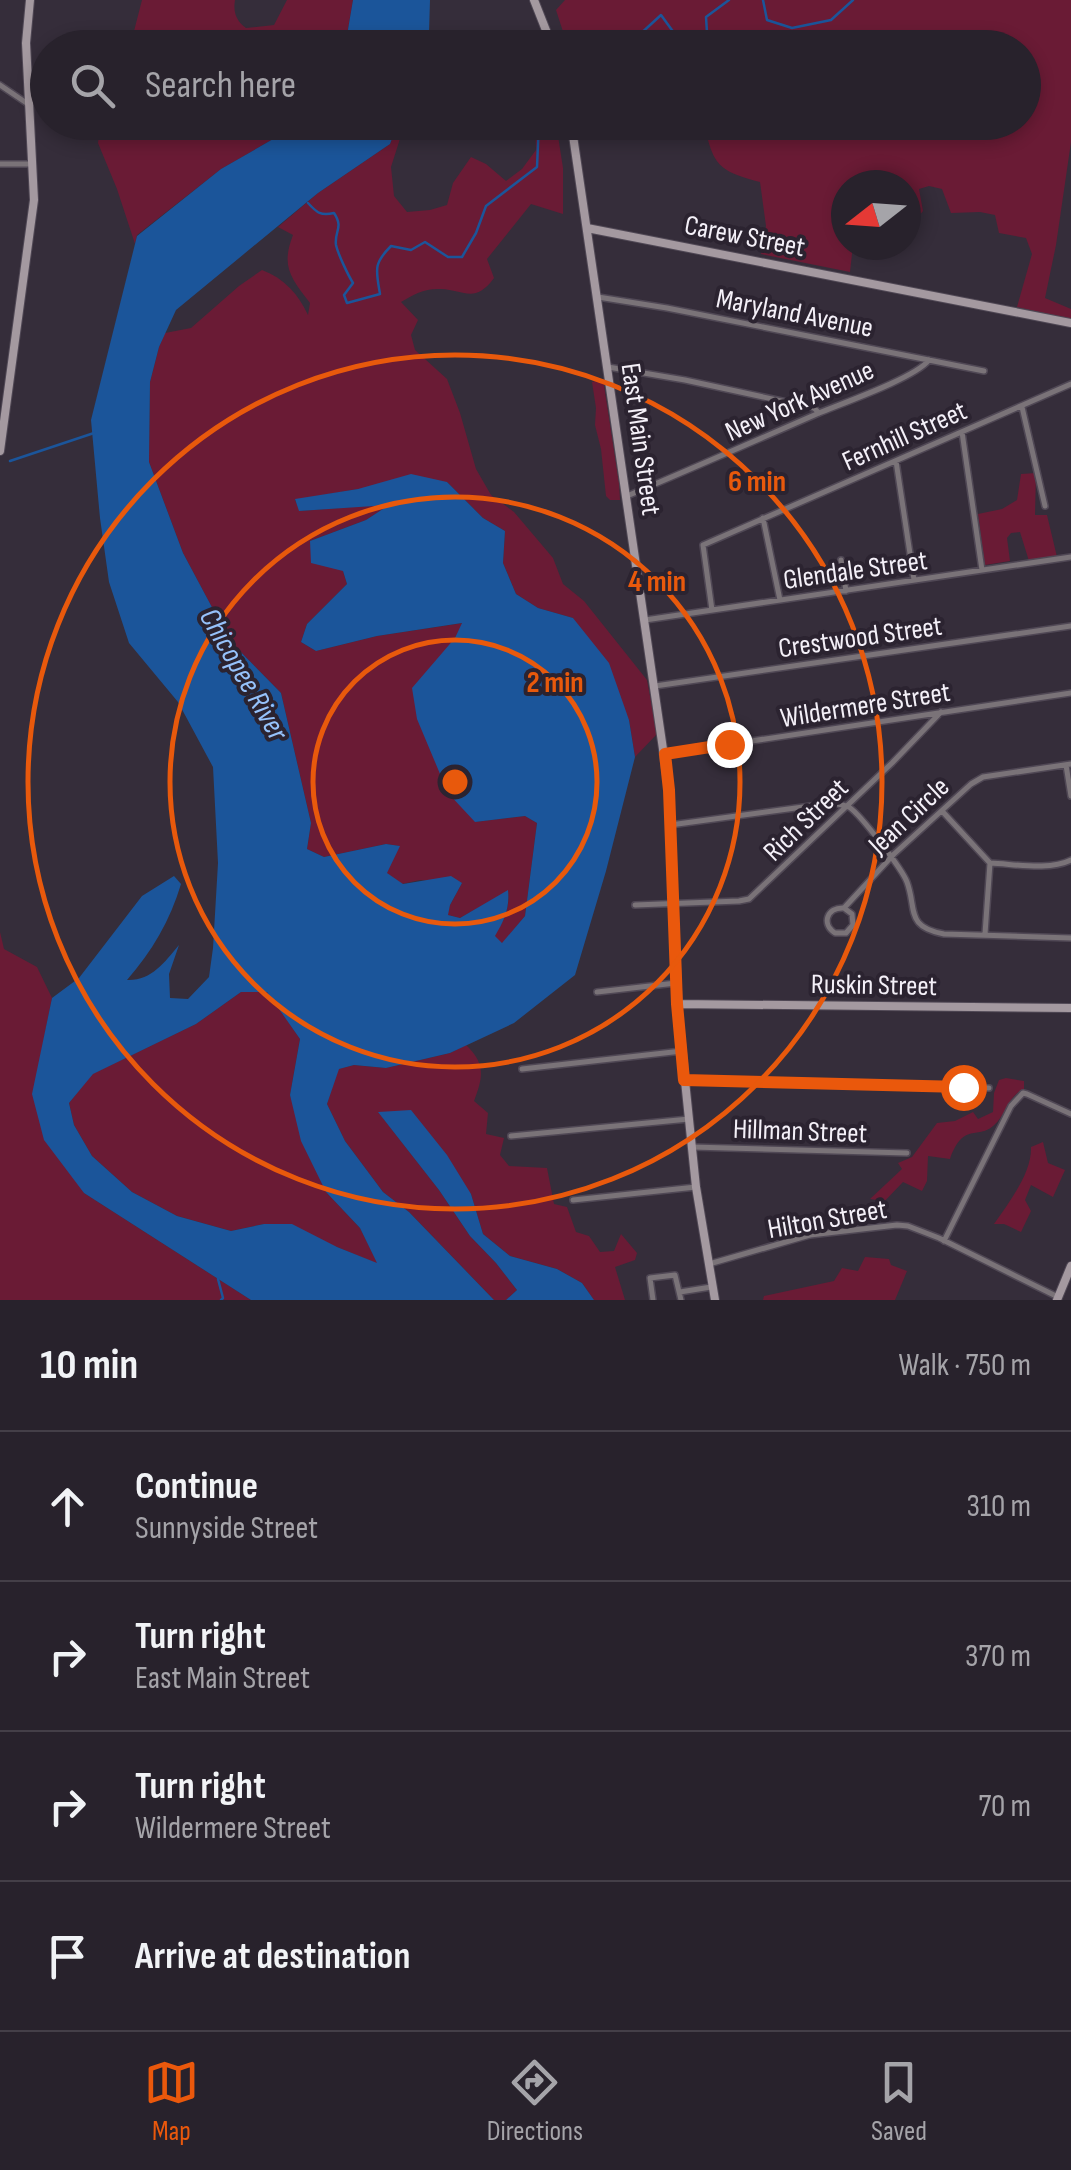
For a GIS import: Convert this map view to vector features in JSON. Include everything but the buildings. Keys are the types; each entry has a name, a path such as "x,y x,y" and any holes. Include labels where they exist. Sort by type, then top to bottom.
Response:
{"main road":[{"path":"30,0 26,43 30,106"},
{"path":"534,0 546,30"},
{"path":"0,451 34,200 32,140"},
{"name":"East Main Street","path":"574,140 665,754 677,1004 696,1188 714,1300"},
{"name":"Carew Street","path":"587,228 1071,323"},
{"name":"Ruskin Street","path":"677,1004 1071,1008"},
{"path":"1058,1299 1071,1266"}],"street":[{"path":"0,85 30,106"},
{"path":"0,164 33,164"},
{"name":"Maryland Avenue","path":"598,296 984,370"},
{"name":"New York Avenue","path":"627,496 819,414 916,370 929,360"},
{"path":"608,367 814,408 819,414"},
{"name":"Fernhill Street","path":"712,610 704,545 1071,384"},
{"path":"1022,406 1045,506"},
{"path":"962,432 982,570"},
{"path":"896,461 914,580"},
{"path":"763,518 780,600"},
{"name":"Glendale Street","path":"646,620 1071,557"},
{"path":"841,560 846,590"},
{"name":"Crestwood Street","path":"655,686 1071,626"},
{"name":"Wildermere Street","path":"665,754 1071,693"},
{"name":"Rich Street","path":"635,905 739,902 748,898 941,712"},
{"path":"1068,765 1071,796"},
{"name":"Jean Circle","path":"844,908 853,916 853,925 846,933 835,933 828,925 828,916 835,908 844,908 971,784 983,778 1068,765"},
{"path":"670,824 812,805 847,806 880,842 906,880 912,912 928,930 944,934 1071,938"},
{"path":"941,810 990,863 1052,865 1071,860"},
{"path":"985,934 990,863"},
{"path":"598,992 676,982"},
{"path":"522,1069 682,1051"},
{"path":"684,1080 989,1088"},
{"path":"944,1241 1011,1106 1023,1093 1071,1114"},
{"path":"511,1136 689,1118"},
{"name":"Hillman Street","path":"692,1147 906,1153"},
{"path":"573,1200 696,1188"},
{"name":"Hilton Street","path":"709,1264 810,1235 897,1224 944,1241 1058,1299"},
{"path":"652,1300 650,1278 675,1275 680,1296 712,1286"}],"shaded area":[{"path":"142,0 235,0 236,16 246,28 274,25 287,0 353,0 348,30 134,30"},
{"path":"565,0 1071,0 1071,142 1045,298 1071,309 1071,319 1017,307 1032,254 1026,238 999,233 995,215 951,213 942,189 921,188 921,170 831,170 831,260 851,260 850,272 761,254 766,226 760,182 726,170 715,157 709,140 1041,140 1041,30 562,30 556,10"},
{"path":"271,140 221,169 137,235 135,244 98,143"},
{"path":"392,140 400,140 391,167 394,196 407,212 447,205 453,183 471,157 506,181 522,169 536,150 536,140 559,140 563,214 531,204 487,259 494,278 481,291 469,294 430,289 401,302 418,320 411,335 415,350 447,379 476,469 491,495 514,512 553,558 563,584 584,601 647,680 657,734 635,757 629,720 573,618 538,608 516,594 503,563 505,531 483,518 447,482 358,489 295,500 300,511 391,504 366,520 310,541 343,571 347,584 307,624 301,642 316,651 377,636 463,623 455,638 475,822 525,816 537,823 525,916 502,944 494,936 506,914 508,891 460,918 447,915 462,883 420,880 402,884 386,873 399,846 386,844 324,857 307,849 311,823 281,693 230,641 183,553 149,462 150,382 165,333 191,328 262,270 290,288 308,315 310,303 288,263 293,235 278,227 318,193"},
{"path":"603,379 620,500 606,496 595,425 592,382"},
{"path":"1036,473 1035,515 1047,515 1057,557 1029,561 1020,532 1011,533 1007,538 1010,561 985,565 978,514 1002,509 1017,500 1021,474"},
{"path":"0,932 4,949 37,967 52,998 33,1094 84,1193 251,1300 0,1300"},
{"path":"267,991 300,1039 290,1095 326,1192 360,1228 378,1264 264,1224 231,1231 177,1216 132,1192 92,1156 74,1125 69,1103 92,1074 196,1024 241,992"},
{"path":"466,1045 477,1058 481,1071 474,1101 488,1113 486,1134 504,1138 500,1155 509,1166 547,1168 554,1204 567,1207 576,1232 589,1236 600,1252 614,1251 621,1234 637,1253 635,1260 615,1267 625,1300 594,1300 582,1283 557,1269 510,1256 483,1234 471,1194 379,1113 470,1236 517,1290 506,1300 494,1300 409,1212 383,1192 345,1141 327,1104 338,1069 354,1065 386,1068 450,1053"},
{"path":"999,1080 1024,1081 1024,1089 991,1128 961,1139 950,1159 928,1156 927,1181 922,1191 903,1182 879,1207 877,1200 870,1199 902,1169 898,1163 912,1157 937,1123 955,1121 973,1112 978,1119 993,1112 994,1093"},
{"path":"1043,1142 1048,1163 1065,1170 1053,1197 1031,1185 1025,1200 1031,1211 1021,1232 994,1224 1024,1177 1031,1147"},
{"path":"865,1257 889,1259 891,1265 907,1271 895,1300 763,1300 764,1296 834,1281 842,1268 858,1271"}],"water":[{"path":"353,0 430,0 429,30 348,30"},
{"name":"Chicopee River","path":"271,140 392,140 318,193 176,310 159,347 150,382 149,462 183,553 230,641 281,693 311,823 307,849 324,857 386,844 400,846 387,873 403,884 451,876 462,883 448,915 460,918 508,890 506,914 495,936 502,943 525,916 537,823 525,816 475,822 448,793 417,719 412,688 455,638 462,623 377,636 316,651 301,642 307,624 347,584 343,571 311,563 310,541 366,520 389,505 299,511 295,499 358,489 411,474 447,482 483,518 505,531 503,563 516,594 538,608 573,618 609,663 629,720 635,757 575,975 514,1023 450,1053 386,1068 354,1065 339,1069 327,1104 345,1141 383,1192 409,1212 494,1300 251,1300 84,1193 44,1140 32,1094 52,998 79,978 142,896 174,876 181,884 166,923 127,980 150,974 179,945 169,974 170,998 188,999 209,977 213,948 218,863 213,767 178,702 129,643 109,582 100,518 91,420 137,236 221,169","holes":["241,992 267,992 300,1039 290,1095 301,1141 326,1192 360,1228 377,1263 292,1224 264,1224 231,1231 177,1216 132,1192 92,1156 74,1125 69,1103 93,1074 196,1024"]},
{"path":"411,1110 447,1155 471,1194 483,1234 510,1256 557,1269 582,1283 594,1300 506,1300 517,1290 470,1236 378,1112"}],"waterway":[{"path":"707,30 706,17 729,0"},
{"path":"763,0 767,20 792,28 831,20 853,0"},
{"path":"645,30 661,15 672,30"},
{"path":"308,203 320,213 334,213 337,218 336,245 353,283 344,295 347,303 380,294 377,268 391,246 411,250 425,242 448,257 462,257 486,206 537,167 538,140"},
{"path":"10,461 94,433"},
{"path":"218,1279 221,1300"}],"route":[{"path":"729,744 665,754 684,1080 963,1087"}]}
